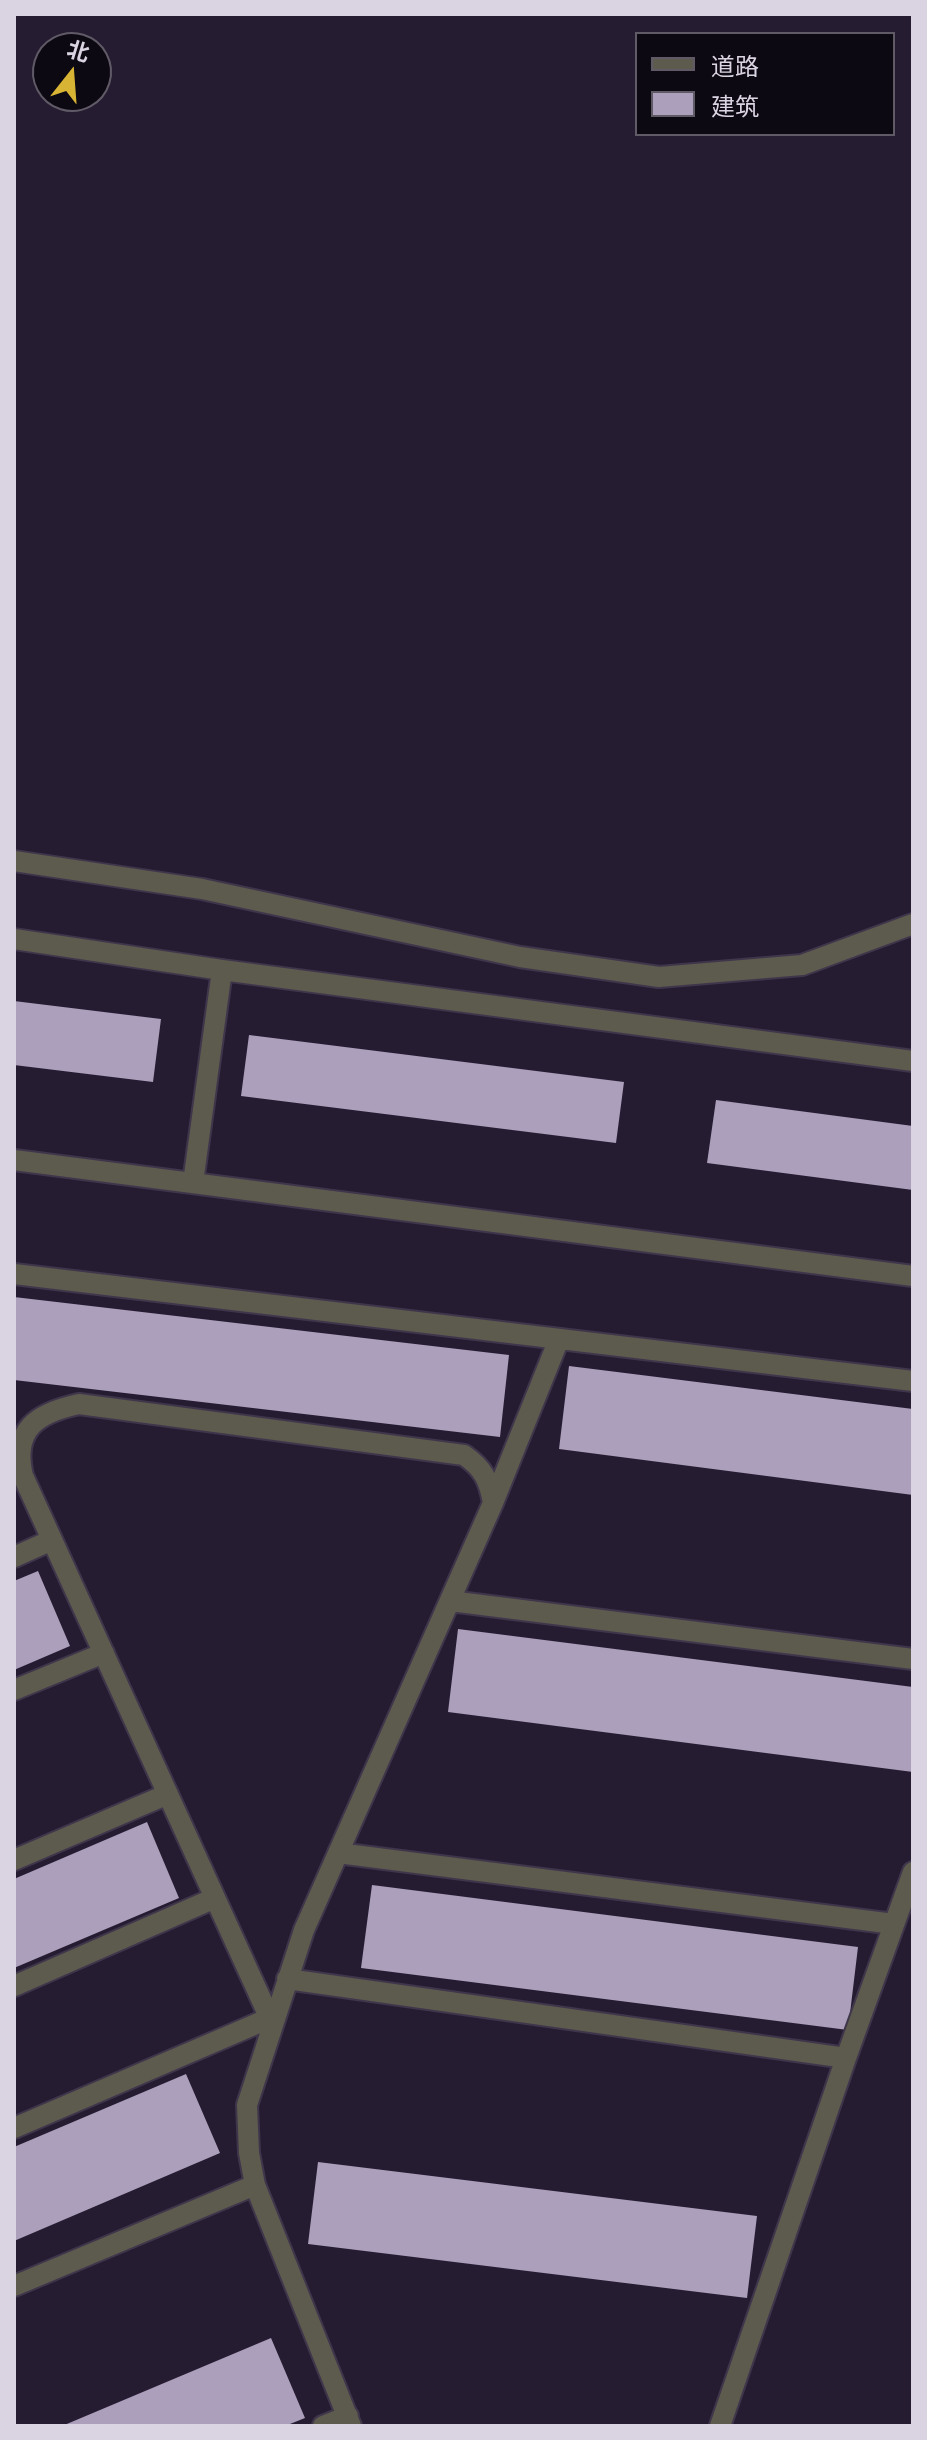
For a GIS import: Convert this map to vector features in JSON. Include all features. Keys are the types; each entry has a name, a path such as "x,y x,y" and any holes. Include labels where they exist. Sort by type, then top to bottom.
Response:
{"street":[{"path":"14,861 202,889 520,957 659,977 802,965 913,924"},
{"path":"14,939 222,970 913,1061"},
{"path":"193,1183 222,970"},
{"path":"14,1160 913,1276"},
{"path":"14,1274 913,1381"},
{"path":"323,2426 355,2423 255,2185 249,2153 247,2105 271,2020 304,1930 493,1503 559,1339"},
{"path":"271,2020 17,1464 20,1442 33,1424 53,1410 79,1404 464,1455 480,1466 490,1483 493,1503"},
{"path":"14,1557 52,1540"},
{"path":"450,1601 913,1659"},
{"path":"14,1690 104,1653"},
{"path":"14,1860 168,1794"},
{"path":"338,1853 894,1924"},
{"path":"720,2426 913,1872"},
{"path":"14,1986 215,1898"},
{"path":"287,1979 846,2058"},
{"path":"14,2128 271,2020"},
{"path":"14,2286 255,2185"}],"building":[{"path":"14,1001 161,1019 153,1082 14,1065"},
{"path":"249,1035 624,1082 616,1143 241,1096"},
{"path":"716,1100 913,1126 913,1190 707,1163"},
{"path":"14,1297 509,1355 500,1437 14,1380"},
{"path":"569,1366 913,1409 913,1495 559,1449"},
{"path":"38,1571 70,1646 14,1670 14,1581"},
{"path":"458,1629 913,1687 913,1772 448,1712"},
{"path":"147,1822 179,1898 14,1968 14,1879"},
{"path":"372,1885 858,1947 848,2030 361,1968"},
{"path":"186,2074 220,2153 14,2241 14,2147"},
{"path":"318,2162 757,2216 747,2298 308,2244"},
{"path":"271,2338 305,2418 285,2426 62,2426"}]}
